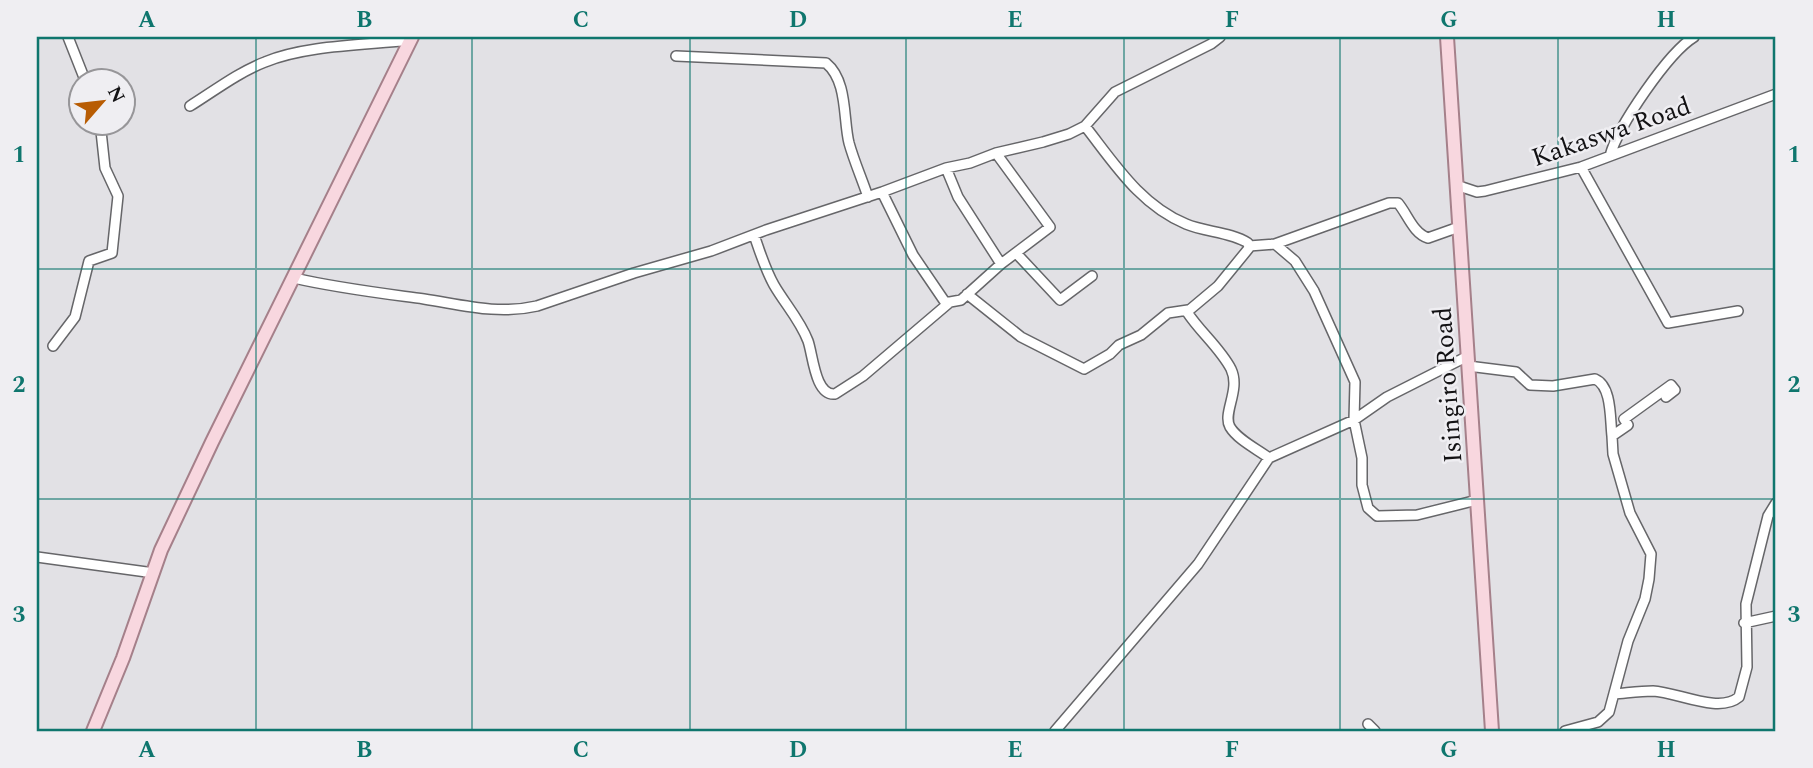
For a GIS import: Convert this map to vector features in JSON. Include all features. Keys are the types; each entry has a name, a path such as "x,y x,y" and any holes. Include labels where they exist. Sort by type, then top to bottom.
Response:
{"main road":[{"name":"Isingiro Road","path":"1447,37 1492,731"},
{"path":"93,731 123,658 161,550 411,39"}],"street":[{"path":"68,37 79,66"},
{"path":"294,278 343,288 504,311 522,309 711,251 946,168 1043,142 1085,125 1115,92 1220,37"},
{"path":"1676,37 1691,38"},
{"path":"1610,156 1615,139 1630,113 1691,38"},
{"path":"190,106 254,67 274,59 320,50 411,39"},
{"path":"676,56 827,63 836,77 841,93 849,144 868,197"},
{"name":"Kakaswa Road","path":"1456,185 1485,191 1581,167 1776,94"},
{"path":"1085,125 1134,187 1157,208 1200,230 1239,239 1249,246 1275,244 1389,203 1398,203 1423,237 1429,238 1459,226"},
{"path":"54,346 75,317 89,261 112,253 118,196 105,168 102,136"},
{"path":"882,192 913,255 945,302 961,300 1050,225 996,153"},
{"path":"1581,167 1668,323 1738,312"},
{"path":"946,168 970,218 1001,264"},
{"path":"754,234 766,269 802,327 812,351 819,384 830,395 863,376 950,302"},
{"path":"1275,244 1294,261 1314,291 1356,382 1354,420 1362,458 1364,498 1371,513 1377,516 1418,515 1477,500"},
{"path":"967,294 1021,337 1084,369 1110,354 1119,345 1141,335 1168,313 1188,310 1218,286 1249,246"},
{"path":"1016,253 1060,300 1093,276"},
{"path":"1188,310 1188,314 1223,357 1235,379 1229,426 1269,458"},
{"path":"1055,731 1198,564 1269,458 1354,420 1387,397 1468,361 1517,372 1530,385 1553,386 1595,379 1600,381 1606,389 1614,454 1630,513 1651,558 1646,599 1628,641 1613,705 1598,722 1565,731"},
{"path":"1612,436 1628,425 1624,419 1671,385 1675,390 1666,397"},
{"path":"1614,694 1652,691 1702,702 1735,701 1742,692 1747,667 1748,644 1744,623 1746,604 1769,516 1776,503"},
{"path":"37,557 154,573"},
{"path":"1744,623 1776,616"}]}
